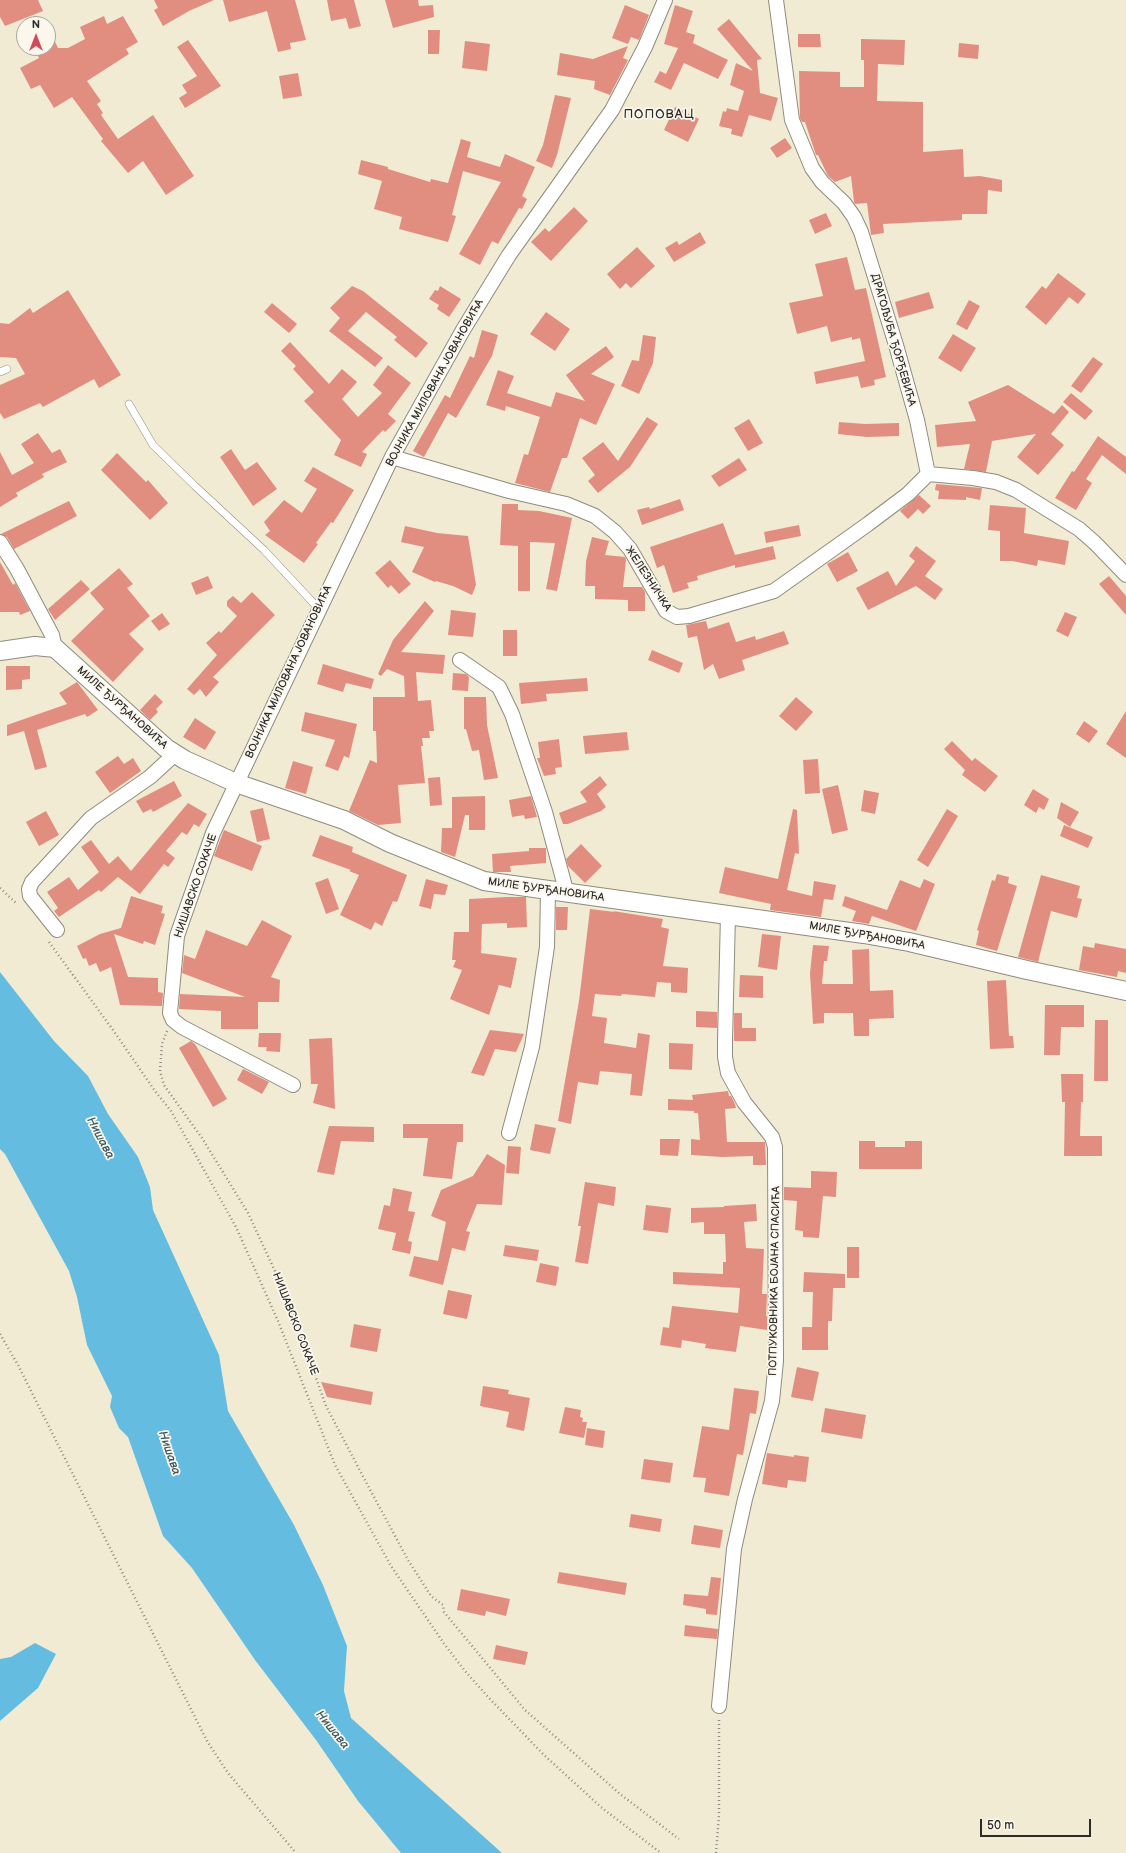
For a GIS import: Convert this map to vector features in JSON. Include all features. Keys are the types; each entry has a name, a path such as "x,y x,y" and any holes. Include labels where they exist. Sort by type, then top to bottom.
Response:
{"street":[{"name":"ВОЈНИКА МИЛОВАНА ЈОВАНОВИЋА","path":"236,783 392,457 462,330 509,255 612,110 627,85 665,0"},
{"name":"ДРАГОЉУБА ЂОРЂЕВИЋА","path":"776,0 792,120 812,168 822,182 844,204 854,217 861,232 917,420 928,474"},
{"name":"ЖЕЛЕЗНИЧКА","path":"392,457 509,491 566,504 595,516 615,532 630,549 666,610 677,617 689,616 712,610 774,591 908,494 928,474"},
{"path":"928,474 973,478 996,482 1016,490 1078,529 1095,543 1126,575"},
{"path":"0,542 17,569 52,635 55,648 40,646 0,650"},
{"name":"МИЛЕ ЂУРЂАНОВИЋА","path":"55,648 174,754 236,783 344,820 390,843 484,881 568,894 728,914 909,942 1027,970 1126,991"},
{"path":"460,660 499,688 512,714 544,812 568,894"},
{"path":"57,930 30,896 29,889 32,882 91,818 150,777 174,754"},
{"name":"НИШАВСКО СОКАЧЕ","path":"172,1018 170,1013 177,936 213,833 236,783"},
{"path":"509,1133 532,1047 547,946 548,891"},
{"name":"ПОТПУКОВНИКА БОЈАНА СПАСИЋА","path":"719,1706 734,1549 745,1499 772,1401 776,1362 775,1147 772,1137 744,1102 728,1073 725,1057 728,914"},
{"path":"172,1018 182,1027 293,1085"}],"lane":[{"path":"129,404 153,445 264,550 319,609"}],"path":[{"path":"0,888 21,908"},
{"path":"46,938 155,1091 171,1111 236,1226 284,1335 335,1465 391,1566 445,1645 488,1698 544,1755 602,1808 661,1853"},
{"name":"НИШАВСКО СОКАЧЕ","path":"172,1018 162,1044 160,1071 164,1085 202,1138 248,1212 288,1299 326,1406 408,1560 431,1596 443,1605 444,1612 526,1710 620,1794 679,1839"},
{"path":"0,1334 18,1365 207,1741 228,1773 296,1853"},
{"path":"716,1853 719,1816 719,1706"}],"water":[{"name":"Нишава","path":"0,972 54,1041 88,1076 108,1114 138,1157 150,1187 153,1210 219,1355 228,1411 294,1525 323,1585 347,1646 344,1691 351,1718 502,1853 401,1853 358,1801 316,1740 255,1660 192,1568 163,1536 128,1437 119,1428 110,1407 112,1396 87,1345 77,1297 69,1271 5,1154 0,1149"},
{"path":"35,1643 56,1654 38,1688 0,1721 0,1659 11,1657"}],"building":[{"path":"0,0 38,0 43,11 30,16 16,16 16,22 5,26 0,17"},
{"path":"154,0 214,0 189,11 163,26 154,10 158,8"},
{"path":"223,0 295,0 306,40 290,43 291,49 278,52 267,11 229,22"},
{"path":"327,0 354,0 361,26 349,29 346,18 331,21"},
{"path":"385,0 418,0 419,6 433,5 434,17 393,28"},
{"path":"625,5 649,15 639,40 631,37 628,44 612,38"},
{"path":"675,5 693,11 686,32 695,35 693,43 728,60 718,79 684,63 671,90 654,82 660,71 666,74 678,48 664,44"},
{"path":"104,16 107,24 123,16 138,42 126,49 129,54 87,81 101,101 97,104 103,113 101,115 118,139 153,115 194,176 166,195 143,161 128,173 101,141 103,139 72,97 54,108 40,85 31,89 20,68 39,58 38,56 56,56 56,44 58,48 68,48 85,39 80,27"},
{"path":"729,19 762,59 757,60 760,93 778,98 771,121 749,115 742,137 731,134 732,129 719,126 723,111 726,112 727,108 738,111 744,91 730,85 736,63 753,71 717,29"},
{"path":"428,30 440,30 439,54 428,54"},
{"path":"798,34 820,34 821,47 798,47"},
{"path":"861,39 905,40 904,65 878,64 877,101 923,102 923,152 963,149 964,177 980,176 1002,180 1002,192 988,190 987,214 962,214 962,220 883,224 884,233 871,235 867,203 855,204 851,176 835,182 828,176 818,155 816,155 805,122 802,122 800,118 799,71 840,72 840,87 864,87 864,60 861,60"},
{"path":"188,40 221,86 185,108 179,98 187,93 182,85 197,76 177,47"},
{"path":"465,41 490,44 487,71 462,68"},
{"path":"959,43 979,45 978,59 958,57"},
{"path":"628,46 623,58 628,60 610,95 594,89 595,81 557,75 560,53 593,59"},
{"path":"298,73 302,96 283,99 279,76"},
{"path":"555,95 571,98 557,155 552,168 536,161 543,145"},
{"path":"675,107 699,119 688,142 664,130"},
{"path":"785,138 792,148 777,158 770,148"},
{"path":"461,139 471,142 467,157 500,167 505,154 535,167 522,196 527,199 522,209 519,208 498,244 492,241 480,265 459,254 501,182 463,171 452,215 456,216 448,242 399,229 402,217 374,209 382,181 358,174 361,160 388,167 388,169 430,182 431,179 448,183"},
{"path":"574,207 588,221 551,261 531,242 545,228 549,232"},
{"path":"826,213 832,226 815,234 809,220"},
{"path":"700,232 706,243 674,262 665,248 677,241 679,245"},
{"path":"637,247 655,266 631,288 626,283 620,289 607,274"},
{"path":"847,257 855,290 866,288 886,377 874,380 875,385 861,388 858,376 816,384 814,372 865,361 860,338 852,340 852,337 831,342 827,326 797,334 789,303 823,296 815,264"},
{"path":"1058,273 1086,294 1078,304 1069,297 1046,325 1025,307 1042,286 1046,289"},
{"path":"352,286 363,291 428,343 416,358 394,340 397,337 366,312 348,331 383,358 375,367 329,331 340,318 330,308"},
{"path":"440,286 461,299 449,317 437,309 439,305 429,299 435,290 438,291"},
{"path":"68,290 121,375 99,388 94,379 43,407 40,403 4,419 0,413 0,385 25,374 16,358 0,357 0,323 9,324 30,308 33,313"},
{"path":"929,292 934,308 899,318 895,302"},
{"path":"969,300 980,306 967,330 956,324"},
{"path":"272,303 297,324 289,333 264,312"},
{"path":"546,312 570,329 555,351 530,334"},
{"path":"482,330 498,335 492,356 456,418 448,413 424,457 413,451 445,395 450,398 470,356 474,358"},
{"path":"953,334 976,348 961,372 938,358"},
{"path":"643,335 656,337 653,363 639,394 621,386 632,360 639,361"},
{"path":"290,342 329,384 342,369 357,382 342,399 358,417 382,393 373,385 388,365 411,383 388,414 396,421 385,432 383,430 362,452 367,454 361,467 334,455 341,440 304,401 314,392 293,369 296,366 281,351"},
{"path":"606,346 614,357 591,374 615,384 596,425 580,418 567,458 562,458 550,492 515,483 524,454 528,455 540,417 506,406 505,411 486,405 498,370 514,376 507,393 551,407 556,392 585,401 566,375"},
{"path":"1093,357 1103,364 1081,393 1071,386"},
{"path":"1008,385 1054,414 1062,405 1069,412 1051,434 1064,445 1038,475 1017,457 1036,434 992,441 986,472 964,469 970,444 937,447 935,425 976,421 968,402"},
{"path":"1071,393 1093,411 1085,420 1063,402"},
{"path":"647,417 658,424 630,467 598,493 588,481 595,475 582,458 603,442 618,461"},
{"path":"749,419 763,443 748,451 734,428"},
{"path":"839,422 865,424 899,423 899,436 867,437 838,434"},
{"path":"38,433 52,453 60,449 67,462 42,474 44,477 16,493 18,496 0,507 0,452 12,475 34,463 21,444"},
{"path":"1098,436 1126,457 1126,474 1102,455 1086,479 1092,483 1076,510 1055,498 1072,471 1074,472"},
{"path":"231,449 245,470 257,462 277,489 253,506 220,457"},
{"path":"117,453 146,482 148,480 168,503 150,520 101,470"},
{"path":"739,458 747,470 719,487 711,476"},
{"path":"313,467 354,490 333,523 331,522 316,543 318,544 304,563 265,535 270,531 264,522 284,500 302,513 317,489 304,481"},
{"path":"936,484 982,488 980,500 966,497 966,500 938,499 939,491 935,490"},
{"path":"919,495 931,506 923,514 918,509 908,519 900,511"},
{"path":"680,499 684,510 642,525 637,510 649,507 650,509"},
{"path":"69,501 77,516 14,549 7,537 1,534"},
{"path":"502,504 518,504 518,510 539,511 572,518 557,591 546,589 555,543 530,542 530,591 518,591 518,546 500,545"},
{"path":"990,505 1026,508 1024,533 1069,541 1065,565 1038,560 1037,566 1012,561 1000,561 1000,531 988,530"},
{"path":"723,523 735,555 773,546 776,559 735,568 735,565 697,576 698,580 687,583 689,588 673,593 664,565 657,568 650,547"},
{"path":"799,525 801,536 766,543 764,532"},
{"path":"405,526 437,533 468,536 476,585 472,595 453,586 435,582 412,572 424,547 401,542"},
{"path":"592,537 609,541 605,555 625,557 623,587 642,587 645,592 645,611 628,611 628,600 595,599 595,586 585,586 586,561"},
{"path":"916,546 936,561 925,576 943,589 935,600 916,586 868,610 856,588 888,571 896,586 915,561 909,556"},
{"path":"848,552 858,571 837,582 827,564"},
{"path":"390,560 411,584 399,594 391,585 388,588 375,573"},
{"path":"0,562 13,585 15,583 30,611 20,615 19,612 0,612"},
{"path":"119,568 133,584 127,588 150,616 129,634 144,649 113,682 71,641 104,609 90,593"},
{"path":"208,576 213,588 196,595 191,583"},
{"path":"1109,576 1126,596 1126,615 1099,584"},
{"path":"81,580 90,589 55,620 48,609"},
{"path":"252,592 275,615 213,677 219,682 206,697 200,689 194,695 187,689 217,655 206,643 219,631 221,633 237,616 227,606 227,601 233,596 241,603"},
{"path":"425,601 434,611 401,652 445,655 443,674 416,672 418,701 431,700 434,731 429,731 430,738 422,738 423,746 421,746 425,783 398,785 401,823 378,825 349,811 370,760 377,763 376,731 373,731 373,697 405,697 404,676 387,669 381,676 378,674 393,640"},
{"path":"451,610 476,613 473,637 448,635"},
{"path":"1065,612 1077,617 1068,637 1056,631"},
{"path":"162,613 170,624 159,631 151,621"},
{"path":"706,621 708,629 729,622 736,642 755,636 756,640 784,631 789,644 742,660 745,670 719,679 713,664 704,670 697,636 688,638 686,625"},
{"path":"503,630 517,630 517,656 503,656"},
{"path":"652,650 683,663 679,673 648,660"},
{"path":"323,664 374,679 371,689 346,683 343,692 317,684"},
{"path":"6,666 30,666 30,679 22,680 22,689 6,690"},
{"path":"453,673 466,674 469,677 468,691 452,690"},
{"path":"587,678 588,691 546,694 547,701 521,704 519,683"},
{"path":"77,682 98,710 87,717 85,714 37,730 47,767 35,770 24,731 7,736 7,725 67,704 59,693"},
{"path":"155,694 163,702 156,709 158,712 150,720 140,710"},
{"path":"464,697 486,697 487,725 498,778 484,780 479,750 472,751 466,729 464,729"},
{"path":"796,697 813,712 796,731 779,716"},
{"path":"1126,711 1126,758 1106,744"},
{"path":"305,712 357,724 349,758 344,756 338,771 325,766 335,740 301,731"},
{"path":"195,718 216,732 205,750 183,737"},
{"path":"1084,721 1098,731 1089,743 1076,734"},
{"path":"627,732 629,750 585,754 583,736"},
{"path":"559,739 562,767 555,768 556,774 544,776 537,758 540,758 538,742"},
{"path":"952,741 972,761 975,758 998,776 985,792 962,775 965,770 944,749"},
{"path":"118,756 124,764 133,758 141,771 110,793 95,772"},
{"path":"818,759 820,793 805,794 803,760"},
{"path":"293,761 313,767 306,794 285,788"},
{"path":"600,776 607,785 597,794 606,807 601,811 568,824 563,824 559,813 587,802 580,792"},
{"path":"440,777 442,805 430,806 428,778"},
{"path":"174,781 182,796 153,812 151,809 143,813 136,801"},
{"path":"838,785 848,830 832,834 822,789"},
{"path":"1033,789 1049,799 1044,810 1039,807 1036,813 1024,805"},
{"path":"864,790 879,793 875,814 861,811"},
{"path":"485,796 485,830 469,830 469,815 465,815 455,857 441,852 442,828 452,828 452,797"},
{"path":"531,796 537,817 525,819 524,815 512,817 509,800"},
{"path":"1061,802 1079,812 1070,827 1057,818"},
{"path":"188,803 207,814 199,827 194,824 187,835 182,832 166,851 175,858 168,867 164,864 140,894 118,877 101,892 99,890 59,917 54,911 58,908 47,892 69,877 78,890 99,872 81,847 91,840 109,864 118,856 131,871"},
{"path":"263,808 270,839 257,842 250,811"},
{"path":"793,809 797,810 799,854 795,853 787,890 812,896 814,881 836,885 833,900 824,899 821,917 770,910 771,904 719,893 725,867 778,879"},
{"path":"947,809 958,816 928,867 917,860"},
{"path":"46,811 59,835 39,846 26,822"},
{"path":"1064,825 1093,837 1088,848 1060,836"},
{"path":"224,830 262,846 252,871 214,856"},
{"path":"320,835 353,847 352,852 407,875 397,902 393,901 382,926 375,922 371,930 340,915 359,875 349,871 351,870 312,856"},
{"path":"581,844 602,866 585,883 568,866 566,859"},
{"path":"529,848 546,848 546,863 510,866 511,872 493,872 492,854 529,851"},
{"path":"997,874 1009,877 1008,883 1017,886 997,951 976,945 979,931 977,930 992,880 995,881"},
{"path":"1041,875 1080,886 1077,898 1082,899 1077,918 1051,911 1038,962 1018,957"},
{"path":"328,878 339,909 326,914 315,883"},
{"path":"426,879 448,885 445,895 434,894 431,909 419,906"},
{"path":"924,879 935,884 916,931 872,916 869,924 852,921 856,911 842,906 845,896 887,910 900,880 920,888"},
{"path":"131,896 163,906 161,913 165,914 155,945 144,941 143,944 114,934 128,977 158,978 158,992 163,993 162,1006 120,1005 111,967 100,972 96,963 89,966 86,958 83,959 77,946 100,934 121,928"},
{"path":"526,897 527,927 507,928 507,923 482,924 481,953 517,958 511,988 499,985 489,1015 450,999 462,970 453,967 456,960 452,960 454,932 469,932 469,899"},
{"path":"556,907 568,907 567,930 556,930"},
{"path":"590,909 663,919 661,927 669,929 663,966 688,968 687,993 671,992 671,983 657,982 655,997 622,994 621,996 595,994 592,1016 607,1018 604,1043 636,1048 638,1033 650,1035 642,1096 630,1095 632,1074 600,1071 598,1085 578,1082 571,1124 558,1121 579,1001"},
{"path":"262,920 292,936 271,977 280,980 279,1002 258,1002 258,1029 221,1029 221,1011 179,1009 180,994 245,997 182,973 184,955 195,959 206,930 247,946"},
{"path":"762,934 781,936 777,970 758,967"},
{"path":"1095,943 1126,949 1126,973 1118,971 1117,977 1079,970 1083,946 1094,948"},
{"path":"813,945 829,946 827,961 824,961 822,984 853,984 852,950 869,949 870,991 893,990 894,1018 869,1019 869,1036 854,1036 853,1013 824,1013 824,1023 813,1024 810,973"},
{"path":"740,975 763,976 763,998 739,997"},
{"path":"1006,980 1009,1036 1013,1036 1014,1048 990,1049 987,981"},
{"path":"1045,1005 1084,1005 1084,1027 1061,1027 1060,1055 1044,1055"},
{"path":"696,1011 717,1012 717,1028 696,1027"},
{"path":"734,1013 742,1013 742,1028 756,1028 756,1041 734,1041"},
{"path":"1095,1020 1108,1020 1108,1081 1094,1081"},
{"path":"490,1030 524,1034 516,1052 495,1049 484,1076 471,1073"},
{"path":"259,1033 281,1033 280,1052 266,1051 267,1047 258,1047"},
{"path":"332,1038 335,1109 313,1103 318,1084 311,1084 309,1039"},
{"path":"191,1041 195,1044 227,1099 213,1107 179,1048"},
{"path":"669,1043 693,1044 692,1070 669,1069"},
{"path":"243,1069 269,1082 262,1094 237,1080"},
{"path":"1061,1074 1083,1074 1083,1102 1081,1102 1080,1136 1102,1136 1102,1156 1064,1156 1065,1102 1062,1102"},
{"path":"728,1091 729,1096 731,1096 736,1108 725,1109 727,1142 765,1142 766,1165 753,1165 753,1156 722,1157 691,1155 691,1139 700,1140 698,1113 694,1113 694,1111 668,1110 668,1099 693,1100 692,1095"},
{"path":"403,1124 463,1124 463,1142 457,1142 452,1179 423,1176 428,1138 403,1138"},
{"path":"535,1124 556,1128 550,1154 530,1150"},
{"path":"329,1126 374,1127 374,1142 341,1141 334,1175 317,1172"},
{"path":"660,1139 680,1139 678,1156 660,1155"},
{"path":"859,1141 875,1141 875,1147 905,1147 905,1141 922,1141 922,1169 859,1169"},
{"path":"508,1146 521,1147 519,1174 506,1173"},
{"path":"487,1154 505,1165 502,1205 477,1204 466,1231 470,1232 465,1251 452,1248 443,1285 409,1276 414,1256 438,1261 446,1222 431,1216 441,1190 473,1176"},
{"path":"811,1171 837,1172 836,1197 823,1196 819,1238 803,1237 803,1231 795,1230 797,1201 784,1200 784,1187 811,1188"},
{"path":"585,1182 616,1187 614,1206 598,1203 588,1264 575,1262 581,1226 578,1226"},
{"path":"393,1188 412,1192 408,1211 415,1212 408,1241 412,1242 410,1254 392,1250 396,1233 378,1229 384,1205 390,1206"},
{"path":"756,1204 757,1221 744,1222 746,1248 764,1249 762,1294 767,1294 767,1330 740,1326 736,1352 705,1348 706,1344 682,1340 681,1348 660,1345 663,1327 669,1328 672,1306 738,1313 740,1288 673,1284 673,1272 723,1274 723,1262 726,1262 725,1234 704,1234 704,1222 691,1223 691,1208"},
{"path":"646,1205 671,1208 668,1233 643,1230"},
{"path":"505,1245 539,1250 537,1261 503,1256"},
{"path":"847,1247 859,1247 859,1278 847,1278"},
{"path":"540,1263 559,1267 556,1286 536,1282"},
{"path":"804,1272 845,1274 845,1288 833,1288 832,1321 828,1321 828,1350 802,1350 802,1327 812,1327 813,1292 803,1292"},
{"path":"448,1290 472,1295 467,1319 443,1314"},
{"path":"354,1324 381,1329 377,1352 350,1347"},
{"path":"797,1367 819,1372 813,1401 791,1397"},
{"path":"321,1382 373,1392 371,1405 327,1397"},
{"path":"483,1386 509,1390 508,1394 530,1398 524,1431 506,1427 509,1412 480,1406"},
{"path":"734,1388 759,1391 756,1414 750,1413 743,1455 737,1454 729,1496 704,1492 706,1478 693,1477 702,1426 729,1430"},
{"path":"565,1407 581,1410 580,1417 583,1418 582,1422 587,1422 584,1438 559,1433"},
{"path":"825,1408 866,1415 862,1439 821,1432"},
{"path":"587,1428 605,1431 603,1448 585,1445"},
{"path":"767,1453 794,1457 794,1455 809,1457 806,1482 788,1480 787,1488 762,1484"},
{"path":"644,1459 673,1463 670,1483 641,1479"},
{"path":"631,1514 662,1519 660,1532 629,1527"},
{"path":"694,1525 723,1530 720,1548 691,1544"},
{"path":"559,1572 627,1583 625,1595 557,1583"},
{"path":"711,1577 721,1578 717,1615 706,1614 706,1609 683,1605 684,1594 708,1596"},
{"path":"461,1589 510,1599 506,1616 486,1611 485,1616 457,1610"},
{"path":"685,1625 718,1629 717,1639 684,1636"},
{"path":"496,1645 528,1652 525,1665 493,1659"}],"district":[{"name":"ПОПОВАЦ","path":"659,115"}]}
